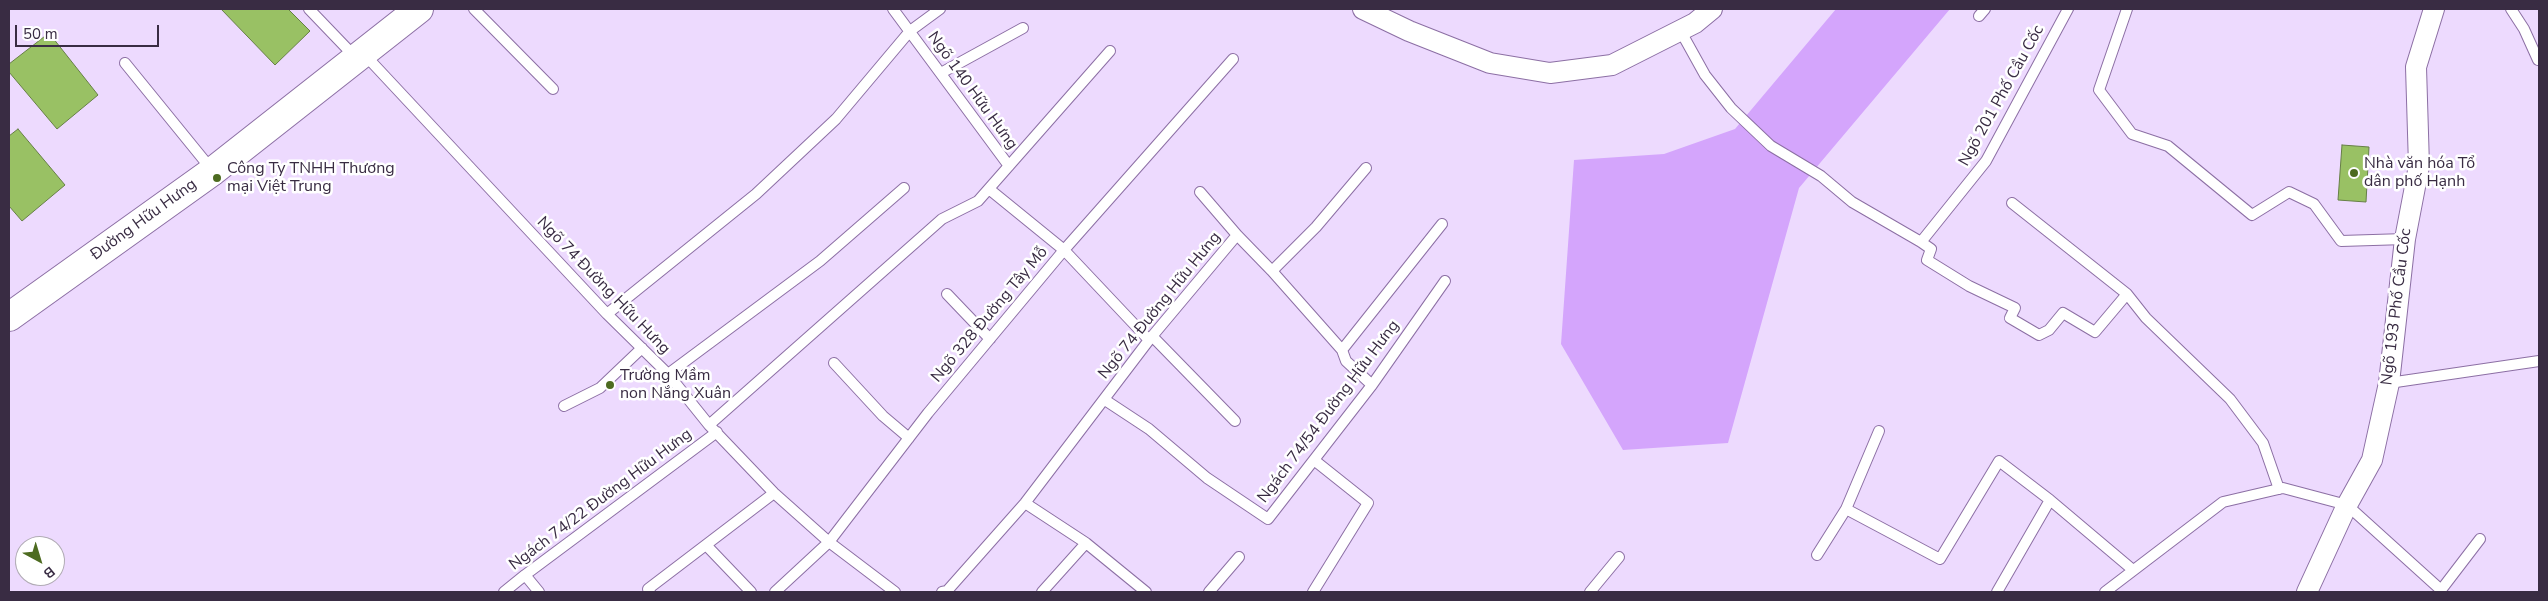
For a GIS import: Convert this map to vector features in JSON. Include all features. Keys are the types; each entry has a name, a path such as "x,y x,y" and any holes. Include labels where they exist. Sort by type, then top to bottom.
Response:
{"main road":[{"name":"Đường Hữu Hưng","path":"9,317 213,170 419,9"}],"street":[{"path":"1363,9 1408,31 1490,63 1550,73 1612,65 1686,21 1712,9"},
{"name":"Ngõ 193 Phố Cầu Cốc","path":"2307,592 2347,506 2372,460 2389,383 2405,239 2418,166 2416,67 2434,9"}],"lane":[{"name":"Ngõ 74 Đường Hữu Hưng","path":"309,9 360,56 607,314 668,374 709,425 774,493 829,542 895,592"},
{"path":"474,9 554,89"},
{"name":"Ngõ 140 Hữu Hưng","path":"894,9 1009,166"},
{"path":"607,314 756,194 836,119 910,32 940,9"},
{"name":"Ngõ 201 Phố Cầu Cốc","path":"1921,242 1986,161 2068,9"},
{"path":"2127,9 2099,90 2132,134 2168,146 2252,215 2289,192 2314,204 2341,241 2405,239"},
{"path":"2511,9 2524,28 2538,60"},
{"path":"1686,21 1706,75 1731,108 1771,146 1821,176 1852,202 1931,249 1927,260 1970,286 2015,308 2010,318 2039,336 2049,330 2063,314 2095,332 2127,294"},
{"path":"941,73 1023,28"},
{"path":"709,425 942,219 978,201 1110,50"},
{"name":"Ngõ 328 Đường Tây Mỗ","path":"775,592 829,542 909,438 1064,250 1233,59"},
{"path":"126,63 213,170"},
{"path":"1272,271 1316,227 1366,168"},
{"path":"668,374 820,260 904,188"},
{"path":"989,189 1064,250 1235,421"},
{"path":"1200,192 1237,235"},
{"path":"2012,203 2127,294 2146,318 2230,399 2263,443 2279,489"},
{"path":"1342,350 1442,224"},
{"name":"Ngõ 74 Đường Hữu Hưng","path":"942,592 947,591 1025,503 1150,338 1237,235 1272,271 1342,350 1346,361 1372,385"},
{"name":"Ngách 74/54 Đường Hữu Hưng","path":"1104,400 1149,430 1207,478 1268,519 1372,385 1445,281"},
{"path":"948,294 990,339"},
{"path":"564,406 600,388 642,348"},
{"path":"2389,383 2539,361"},
{"path":"834,363 883,416 909,438"},
{"path":"1817,555 1846,509 1879,431"},
{"name":"Ngách 74/22 Đường Hữu Hưng","path":"504,592 716,432"},
{"path":"1313,592 1368,503 1314,460"},
{"path":"1846,509 1940,559 1999,461 2050,500 2133,570"},
{"path":"2105,592 2223,502 2283,488 2347,506 2441,591 2480,538"},
{"path":"649,591 774,493"},
{"path":"1996,592 2050,500"},
{"path":"1025,503 1086,543 1146,592"},
{"path":"1042,592 1086,543"},
{"path":"706,545 751,592"},
{"path":"1209,592 1239,557"},
{"path":"1590,592 1619,557"},
{"path":"525,575 539,592"}],"shaded area":[{"path":"1836,9 1950,9 1799,188 1728,443 1623,450 1561,344 1574,160 1664,154 1735,129"}],"building":[{"path":"221,9 288,9 310,31 275,65"},
{"path":"49,33 98,95 57,129 9,72 9,64"},
{"path":"18,129 65,185 22,221 9,206 9,136"},
{"name":"Nhà văn hóa Tổ dân phố Hạnh","path":"2342,145 2369,147 2366,202 2338,200"}],"place":[{"name":"Nhà văn hóa Tổ dân phố Hạnh","path":"2354,173"},
{"name":"Công Ty TNHH Thương mại Việt Trung","path":"217,178"},
{"name":"Trường Mầm non Nắng Xuân","path":"610,385"}]}
